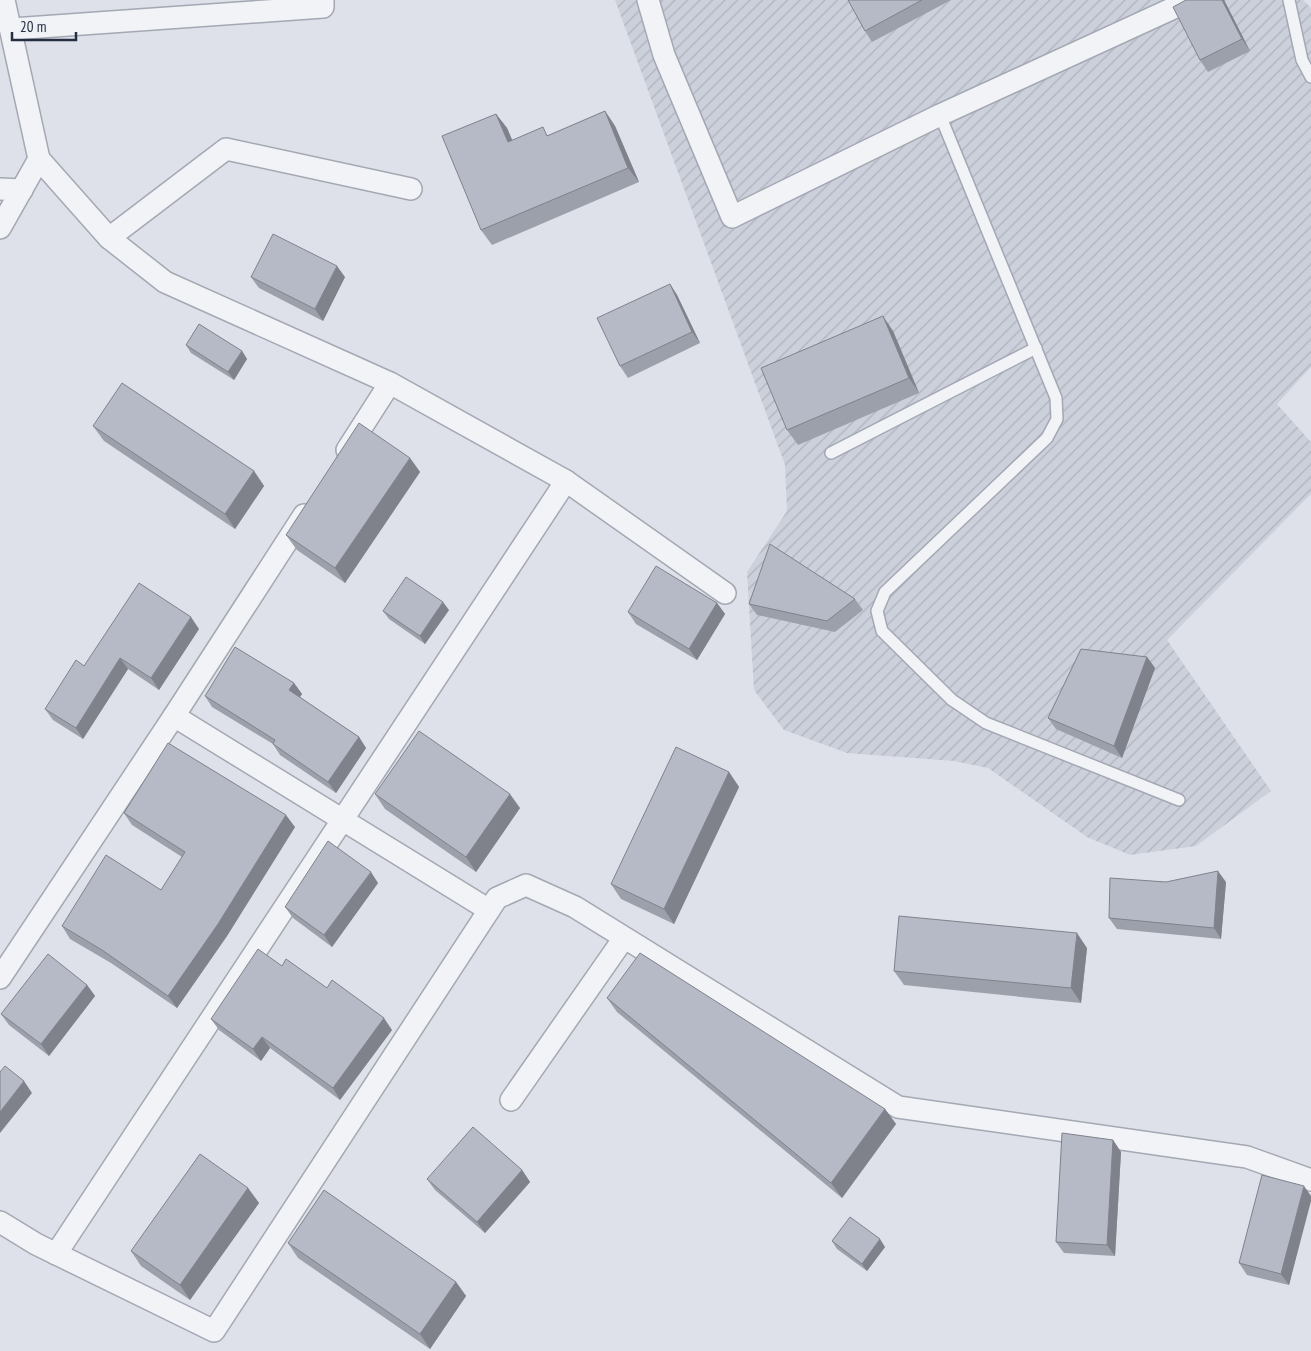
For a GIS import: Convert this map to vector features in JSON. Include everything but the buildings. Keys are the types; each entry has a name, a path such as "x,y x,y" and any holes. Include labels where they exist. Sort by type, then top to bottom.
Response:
{"street":[{"path":"4,0 12,29 39,159 109,238 165,282 390,383 566,481 725,593"},
{"path":"12,29 323,7 323,0"},
{"path":"648,0 664,55 732,217 940,115 1191,0"},
{"path":"109,238 226,149 410,190"},
{"path":"0,228 39,159"},
{"path":"0,189 22,190"},
{"path":"336,466 390,383"},
{"path":"56,1254 566,481"},
{"path":"0,978 174,716 314,499"},
{"path":"174,716 490,910"},
{"path":"0,1222 56,1254 214,1331 497,898 526,885 575,908 898,1106 1247,1157 1311,1180"},
{"path":"511,1100 624,938"}],"lane":[{"path":"1290,0 1302,60 1311,77"},
{"path":"940,115 1056,398 1057,419 1047,438 885,592 876,611 882,631 952,700 986,723 1179,800"},
{"path":"830,453 1036,348"}],"shaded area":[{"path":"615,0 1303,0 1311,8 1311,367 1277,404 1311,442 1311,494 1167,640 1271,791 1196,846 1130,855 1087,837 988,768 954,761 847,753 784,730 754,690 747,572 787,511 785,465"}]}
